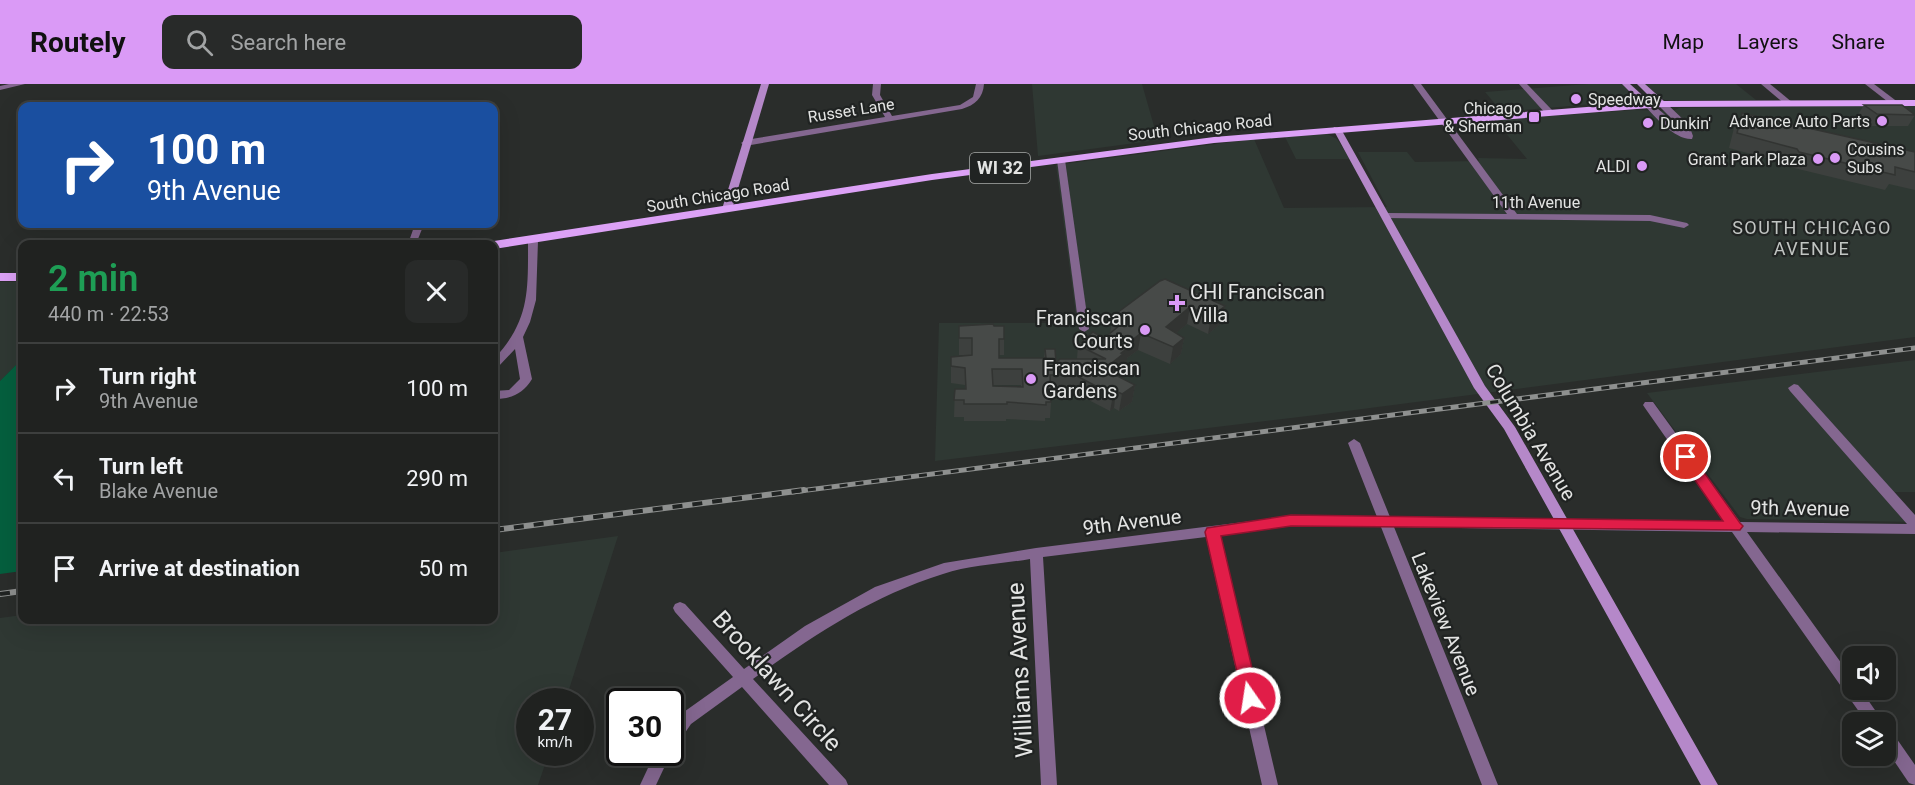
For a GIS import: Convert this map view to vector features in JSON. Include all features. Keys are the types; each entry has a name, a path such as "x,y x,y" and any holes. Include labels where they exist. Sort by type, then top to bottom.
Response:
{"main road":[{"name":"South Chicago Road","path":"498,245 533,241 932,177 1214,140 1662,104 1915,103"},
{"path":"0,277 18,277"}],"street":[{"path":"0,88 21,84"},
{"path":"727,209 745,143 765,84"},
{"path":"877,84 876,95 890,119"},
{"name":"Russet Lane","path":"745,143 962,107 977,99 980,84"},
{"path":"1417,84 1514,217"},
{"path":"1523,84 1549,112"},
{"path":"1626,84 1672,127 1689,137 1686,127 1641,84"},
{"path":"1765,84 1789,103"},
{"path":"1869,84 1895,103"},
{"name":"Columbia Avenue","path":"1337,129 1480,388 1509,427 1710,785"},
{"path":"1061,160 1084,329"},
{"name":"11th Avenue","path":"1386,216 1650,218 1684,225"},
{"path":"498,360 518,337 530,303 533,241"},
{"path":"498,395 512,393 519,389 526,379 518,337"},
{"path":"1794,388 1915,524"},
{"path":"1649,405 1868,712"},
{"name":"Lakeview Avenue","path":"1354,443 1490,785"},
{"name":"9th Avenue","path":"684,722 743,676 810,630 880,591 944,568 1036,553 1291,521 1915,529"},
{"path":"1212,532 1270,785"},
{"name":"Williams Avenue","path":"1036,553 1049,785"},
{"name":"Brooklawn Circle","path":"680,608 840,785"},
{"path":"1896,751 1915,778"},
{"path":"648,785 657,766"}],"shaded area":[{"path":"1032,84 1142,84 1158,140 1038,156"},
{"path":"1588,84 1622,84 1638,100 1502,112 1485,92"},
{"path":"1645,84 1736,84 1756,100 1665,100"},
{"path":"1915,105 1915,337 1316,415 935,461 939,323 1077,323 1056,165 1254,139 1284,208 1387,207 1358,152 1407,152 1415,162 1479,161 1478,158 1527,159 1495,120 1634,110 1673,111 1679,108"},
{"path":"1327,134 1337,139 1350,159 1296,159 1285,137"},
{"path":"0,282 18,282 18,363 0,381"},
{"path":"1915,360 1915,492 1894,492 1915,522 1740,517 1647,393"},
{"path":"618,536 569,688 516,688 516,766 545,766 538,785 0,785 0,618 18,616 18,624 498,624 498,552"}],"green space":[{"path":"18,363 18,572 0,574 0,381"}],"building":[{"path":"1864,105 1902,105 1915,115 1877,114"},
{"path":"1742,113 1915,152 1915,172 1895,167 1895,175 1799,152 1797,149 1737,133"},
{"path":"1165,279 1225,306 1211,317 1190,307 1166,327 1184,338 1173,347 1141,333 1126,345 1129,347 1121,353 1123,354 1104,369 1135,385 1122,394 1116,391 1113,395 1075,375 1050,375 1051,402 1046,402 1046,405 1007,402 1007,404 964,404 964,400 954,400 955,389 966,389 965,368 951,366 951,357 972,355 972,338 959,338 959,326 993,324 1004,326 1004,339 999,339 999,358 1046,358 1045,349 1055,349 1056,363 1060,359 1106,359 1078,345 1093,332 1104,338 1119,326 1112,323 1115,317 1113,316","holes":["992,369 1022,369 1023,387 993,386"]}],"railway":[{"path":"792,492 1915,348"},
{"path":"498,529 804,490"},
{"path":"0,594 18,592"}],"place":[{"name":"Speedway","path":"1576,99"},
{"name":"Chicago & Sherman","path":"1534,117"},
{"name":"Advance Auto Parts","path":"1882,121"},
{"name":"Dunkin'","path":"1648,123"},
{"name":"Cousins Subs","path":"1835,158"},
{"name":"Grant Park Plaza","path":"1818,159"},
{"name":"ALDI","path":"1642,166"},
{"name":"CHI Franciscan Villa","path":"1177,303"},
{"name":"Franciscan Courts","path":"1145,330"},
{"name":"Franciscan Gardens","path":"1031,379"}],"district":[{"name":"SOUTH CHICAGO AVENUE","path":"1812,238"}],"route":[{"path":"1250,698 1212,532 1291,521 1735,526 1686,457"}]}
